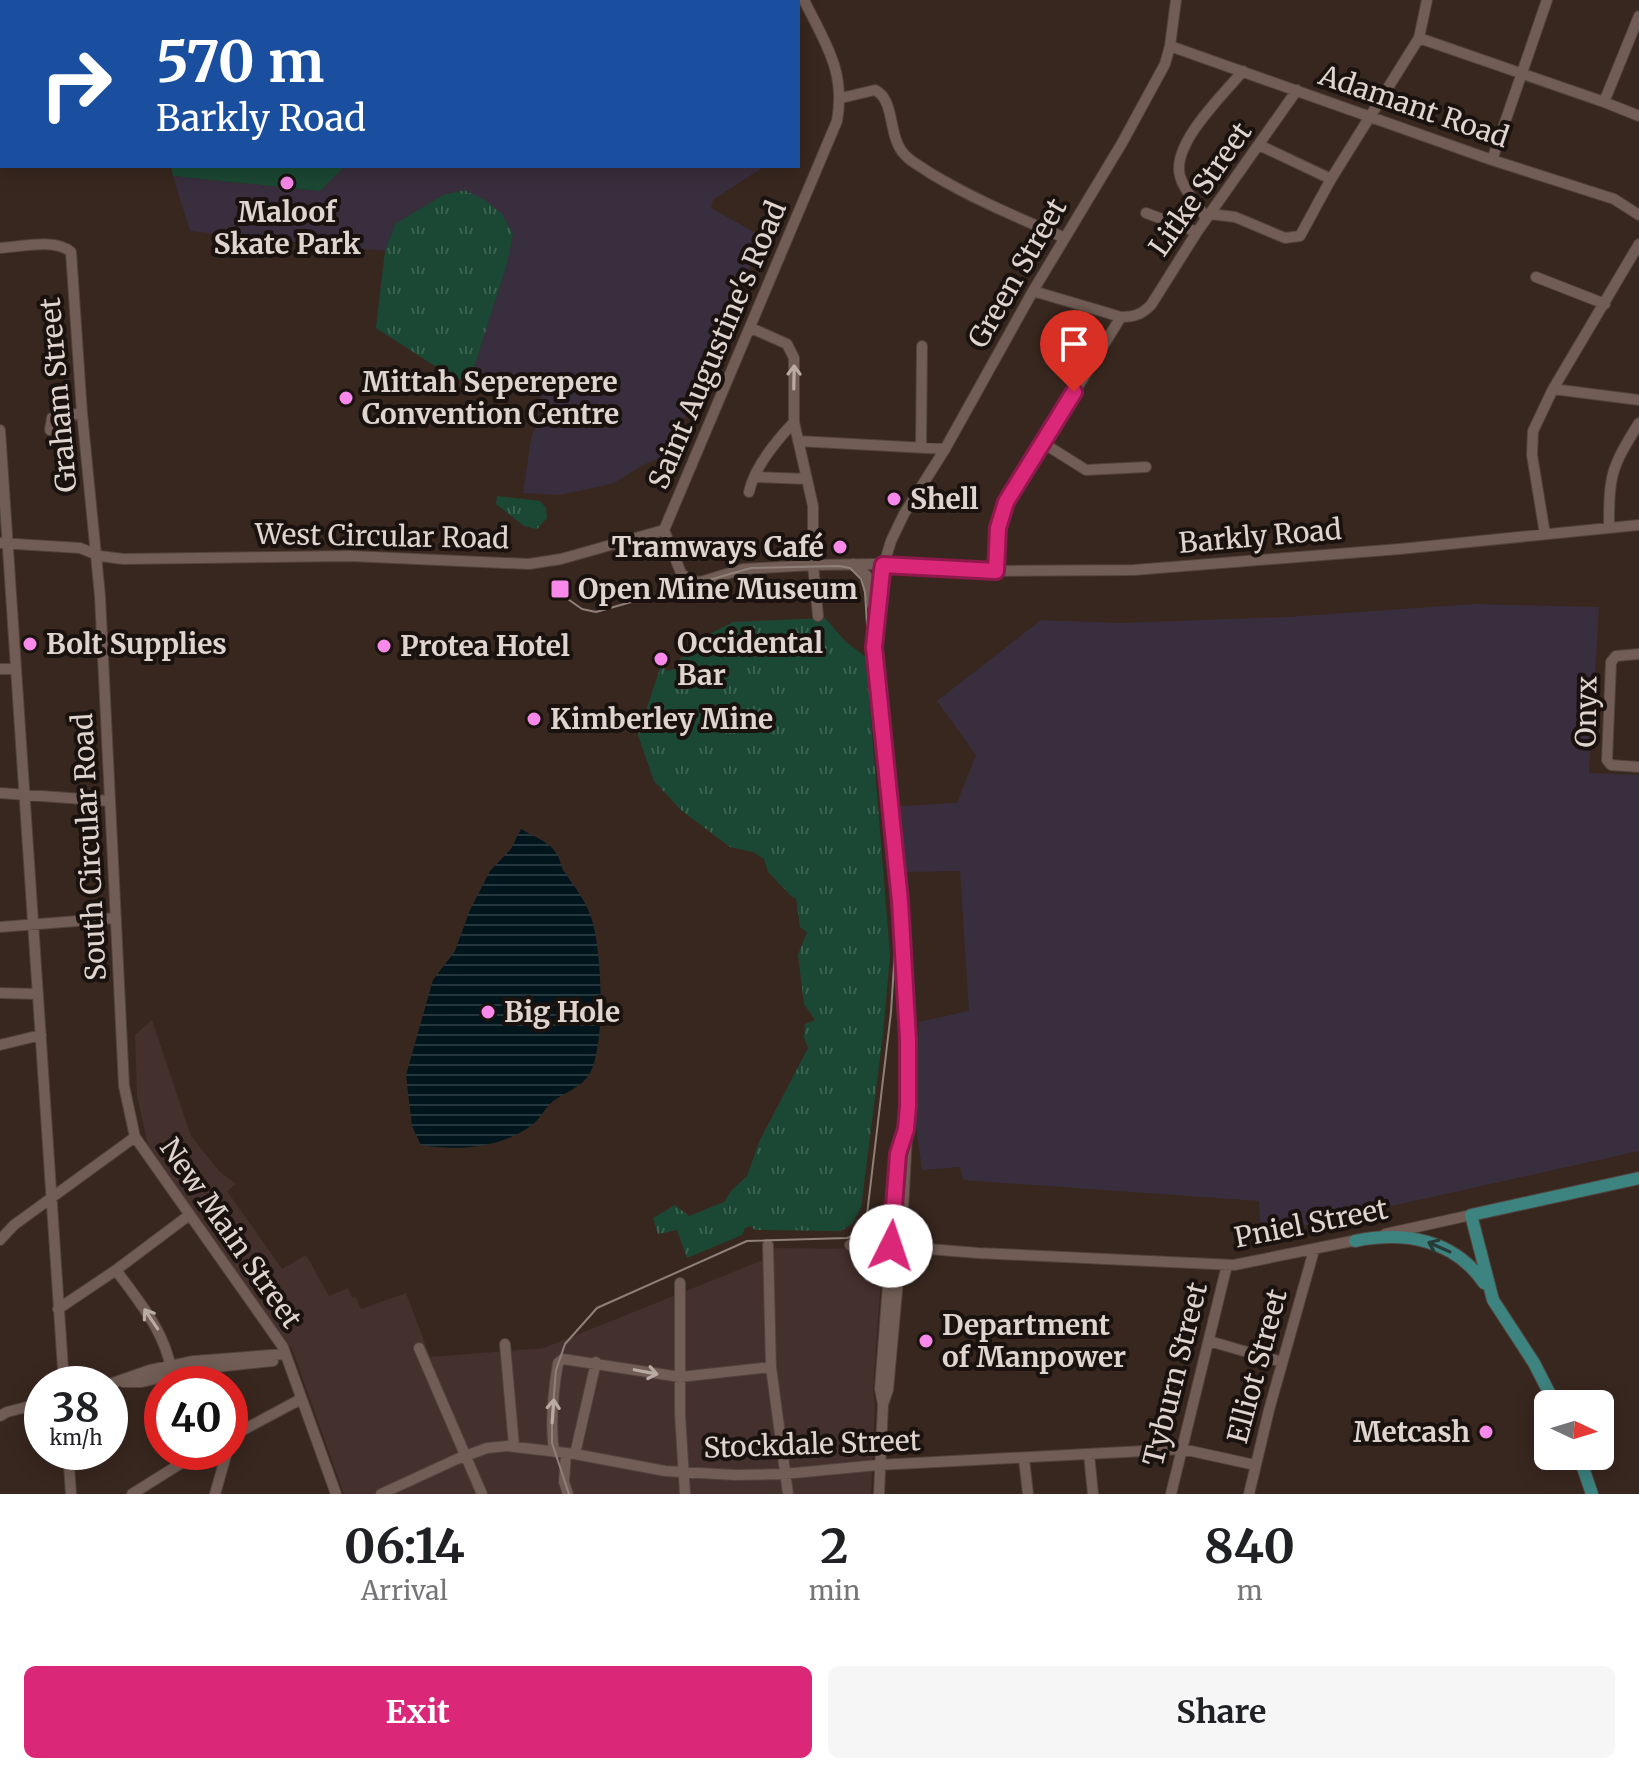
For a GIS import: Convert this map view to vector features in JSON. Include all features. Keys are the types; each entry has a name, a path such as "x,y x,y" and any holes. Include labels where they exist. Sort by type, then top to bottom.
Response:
{"main road":[{"name":"Pniel Street","path":"1471,1215 1639,1178"},
{"path":"1471,1215 1493,1300"},
{"path":"1355,1241 1403,1236 1435,1244 1457,1255 1476,1271 1548,1390"},
{"path":"1584,1470 1592,1494"}],"street":[{"name":"Saint Augustine's Road","path":"664,530 831,140 841,98 836,64 804,0"},
{"name":"Green Street","path":"874,639 883,565 904,514 945,449 1165,64 1176,0"},
{"path":"1243,71 1190,136 1179,155 1178,166 1183,184 1208,216 1235,217 1285,238 1297,238 1306,228 1331,179 1419,38 1427,0"},
{"path":"1492,160 1547,0"},
{"path":"1604,102 1636,32 1639,16"},
{"path":"1419,38 1639,116"},
{"name":"Adamant Road","path":"1170,46 1492,160 1614,199 1639,215"},
{"name":"Litke Street","path":"1121,317 1142,314 1151,305 1197,232 1297,90"},
{"path":"841,98 880,91 887,102 894,136 905,156 976,199 1065,238"},
{"path":"1259,145 1331,179"},
{"path":"1146,213 1197,232"},
{"path":"1545,534 1531,440 1553,389 1639,244"},
{"name":"Graham Street","path":"0,248 54,245 63,246 71,252 96,554"},
{"path":"1536,277 1605,304"},
{"path":"996,571 1000,516 1006,502 1121,317 1033,291"},
{"path":"751,328 792,349 794,422 813,506 813,565 818,616"},
{"path":"921,447 922,346"},
{"path":"1553,389 1639,400"},
{"path":"50,430 52,418 82,413"},
{"path":"749,492 780,438 794,422"},
{"path":"1609,527 1610,477 1619,454 1639,423"},
{"path":"0,430 5,544 63,1366"},
{"path":"798,441 945,449"},
{"path":"1043,443 1086,470 1146,467"},
{"path":"755,477 807,479"},
{"name":"Barkly Road","path":"664,530 678,568 694,582 743,569 813,565 996,571 1134,570 1400,549 1639,525"},
{"name":"West Circular Road","path":"5,544 80,548 123,559 334,555 529,564 561,559 664,530"},
{"name":"South Circular Road","path":"96,554 124,1086 135,1137"},
{"path":"853,564 867,576 870,584 907,1005 909,1076 908,1144 896,1247 888,1390 883,1404 878,1465 879,1494"},
{"name":"Onyx","path":"1639,654 1616,656 1611,662 1606,744 1607,760 1611,765 1639,767"},
{"path":"0,669 16,669"},
{"path":"0,793 110,801"},
{"path":"0,927 116,918"},
{"path":"0,993 38,994"},
{"path":"0,1045 41,1035"},
{"path":"896,1247 894,1200 898,1154 906,1129"},
{"path":"0,1240 14,1225 135,1137"},
{"name":"New Main Street","path":"135,1137 277,1338 336,1494"},
{"path":"850,1245 883,1226 894,1200"},
{"name":"Pniel Street","path":"896,1247 1227,1265 1314,1250 1471,1215"},
{"path":"58,1309 188,1216"},
{"path":"768,1245 771,1367 788,1494"},
{"name":"Elliot Street","path":"1249,1494 1314,1250"},
{"name":"Tyburn Street","path":"1171,1494 1227,1265"},
{"path":"116,1270 162,1334 170,1366"},
{"path":"680,1283 685,1494"},
{"path":"1209,1341 1282,1362"},
{"path":"505,1344 514,1446"},
{"path":"419,1348 482,1494"},
{"path":"219,1366 286,1357"},
{"path":"554,1452 552,1418 557,1370 558,1363 567,1358 680,1377 771,1367"},
{"path":"568,1494 564,1482 596,1362"},
{"path":"248,1427 301,1399"},
{"path":"2,1413 24,1408"},
{"name":"Stockdale Street","path":"381,1494 487,1448 514,1446 683,1472 784,1474 878,1465 1182,1449 1255,1465"},
{"path":"1089,1454 1093,1494"},
{"path":"1024,1459 1028,1494"},
{"path":"69,1470 71,1494"},
{"path":"132,1494 170,1470"},
{"path":"215,1494 222,1470"}],"shaded area":[{"path":"343,168 762,168 713,200 711,208 763,237 669,454 612,484 559,495 523,493 531,439 544,404 538,391 474,387 470,380 507,264 513,234 464,190 443,195 395,224 385,251 190,231 173,176 320,191"},
{"path":"1474,604 1599,607 1589,773 1639,775 1639,1151 1261,1235 1259,1201 963,1180 960,1167 922,1170 915,1117 919,1022 969,1011 960,871 906,872 900,806 957,803 976,755 937,701 1041,620 1120,623 1288,617"},
{"path":"152,1020 191,1136 219,1171 236,1184 227,1191 282,1269 306,1255 329,1296 348,1288 361,1309 406,1293 430,1357 544,1348 763,1260 765,1252 771,1248 883,1249 873,1391 871,1494 344,1494 292,1349 199,1222 148,1145 137,1096 135,1035"}],"green space":[{"name":"Maloof Skate Park","path":"171,168 343,168 320,191 173,176"},
{"path":"464,190 483,199 502,214 513,234 507,264 470,380 455,379 376,328 385,251 395,224 443,195"},
{"path":"497,496 540,501 546,508 547,518 537,529 524,526 496,504"},
{"path":"825,618 846,642 866,657 890,956 861,1208 852,1224 841,1231 755,1230 751,1226 745,1228 742,1235 687,1258 677,1230 658,1234 653,1218 675,1205 689,1216 724,1202 747,1176 760,1140 808,1048 804,1037 805,1024 815,1020 804,1004 798,955 807,932 800,927 796,898 768,872 764,859 753,852 730,847 681,810 654,781 638,735 661,665 667,671 675,669 682,676 686,671 679,660 708,635 733,622"}],"water":[{"path":"521,829 553,849 591,917 598,950 601,996 595,1059 590,1073 582,1082 552,1102 535,1123 520,1133 479,1146 450,1148 421,1145 412,1126 406,1075 433,980 455,951 470,910 490,871 511,849"}],"tram line":[{"path":"552,588 582,609 596,612 751,568 839,566 850,568 861,579 865,592 896,934 891,1012 866,1223 857,1234 847,1238 747,1241 597,1308 565,1344 556,1370 552,1443 569,1494"}],"place":[{"name":"Maloof Skate Park","path":"287,183"},
{"name":"Mittah Seperepere Convention Centre","path":"346,398"},
{"name":"Shell","path":"894,499"},
{"name":"Tramways Café","path":"840,547"},
{"name":"Open Mine Museum","path":"560,589"},
{"name":"Bolt Supplies","path":"30,644"},
{"name":"Protea Hotel","path":"384,646"},
{"name":"Occidental Bar","path":"661,659"},
{"name":"Kimberley Mine","path":"534,719"},
{"name":"Big Hole","path":"488,1012"},
{"name":"Department of Manpower","path":"926,1341"},
{"name":"Metcash","path":"1486,1432"}],"route":[{"path":"891,1246 898,1154 906,1129 908,1106 908,1039 900,901 874,647 883,565 996,571 998,528 1006,502 1074,392"}]}
